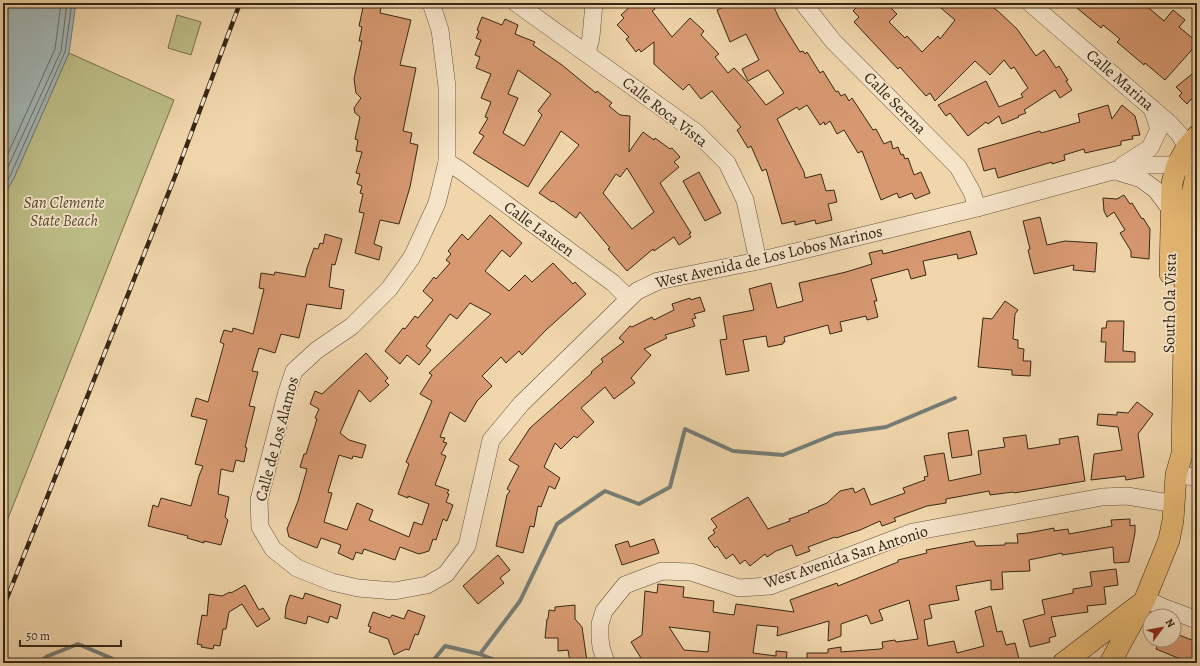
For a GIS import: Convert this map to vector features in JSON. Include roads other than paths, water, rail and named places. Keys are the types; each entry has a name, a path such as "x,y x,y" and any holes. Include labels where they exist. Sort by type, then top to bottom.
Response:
{"main road":[{"name":"South Ola Vista","path":"1110,663 1146,599 1168,540 1175,504 1176,475 1182,454 1186,223 1192,168 1192,141"},
{"name":"South Ola Vista","path":"1176,475 1168,453 1172,183 1192,168"},
{"path":"1062,663 1146,599"}],"street":[{"name":"Calle de Los Alamos","path":"332,582 297,568 273,549 260,527 258,500 286,395 294,371 317,350 358,320 389,289 412,257 437,203 447,162 447,87 440,30 431,3"},
{"name":"Calle Roca Vista","path":"516,3 697,133 727,163 745,200 758,261"},
{"path":"587,53 592,37 594,3"},
{"name":"Calle Serena","path":"804,3 833,41 958,167 972,192 977,208"},
{"name":"Calle Marina","path":"1030,3 1152,108 1180,135 1192,141"},
{"path":"1114,171 1150,148 1158,129 1152,108"},
{"name":"Calle Lasuen","path":"447,162 613,283 628,298"},
{"name":"West Avenida de Los Lobos Marinos","path":"332,582 358,588 394,591 427,585 446,574 467,546 492,440 521,404 628,298 637,291 658,281 758,261 977,208 1135,165 1192,168"},
{"path":"1114,171 1141,179 1156,190 1171,210"},
{"path":"1176,475 1197,477"},
{"name":"West Avenida San Antonio","path":"606,663 600,638 600,624 604,611 625,584 662,571 691,572 739,588 770,586 913,532 1102,497 1127,496 1175,504"},
{"path":"1146,599 1197,620"}],"water":[{"path":"3,3 76,3 69,53 14,178 3,197"}],"waterway":[{"path":"431,663 445,646 480,654 520,601 557,524 605,491 639,504 670,487 685,429 733,451 783,455 835,434 886,427 955,398"},
{"path":"38,663 48,656 78,644 111,658 116,663"},
{"path":"480,654 502,663"}],"railway":[{"path":"3,608 176,174 240,3"}],"park label":[{"name":"San Clemente State Beach","path":"64,212"}]}
